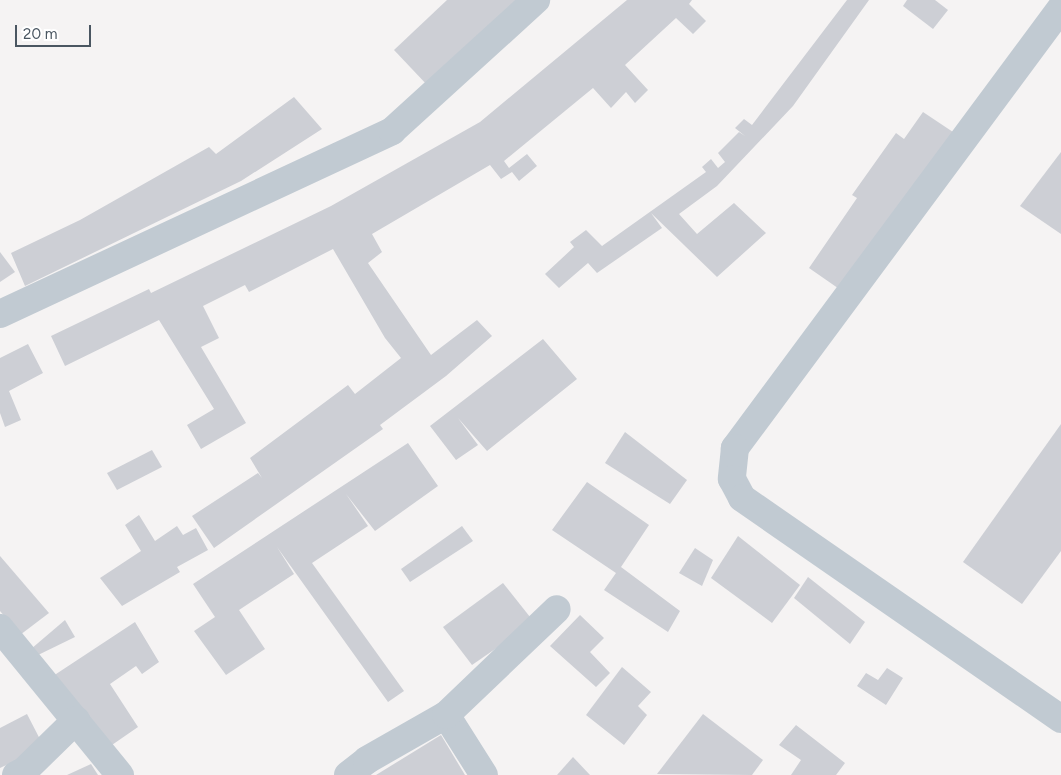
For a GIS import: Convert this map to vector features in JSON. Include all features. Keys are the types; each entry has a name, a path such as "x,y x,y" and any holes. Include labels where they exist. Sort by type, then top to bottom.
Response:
{"street":[{"path":"0,314 392,131 536,0"},
{"path":"1061,8 735,448 732,479 742,498 1061,719"},
{"path":"348,775 367,760 446,715 557,610"},
{"path":"0,628 120,775"},
{"path":"446,715 484,775"},
{"path":"16,775 24,771 76,720"}],"building":[{"path":"447,0 518,0 429,87 394,50"},
{"path":"627,0 692,0 689,4 706,21 693,34 676,18 625,65 648,90 635,103 626,92 611,108 593,88 504,161 509,168 527,154 537,166 519,181 512,172 501,179 490,165 372,234 382,252 368,263 431,355 477,320 492,336 446,376 380,425 383,429 214,548 192,516 258,473 262,478 250,458 348,385 355,394 401,358 385,338 333,249 249,292 245,285 203,306 219,338 201,347 246,423 201,449 187,425 214,409 159,320 65,366 51,336 149,289 151,293 331,206 480,122"},
{"path":"847,0 869,0 793,106 717,186 679,214 697,234 734,203 766,233 717,277 651,213 662,228 597,273 588,263 559,288 545,274 574,247 570,242 586,230 602,246 706,172 702,167 711,159 718,168 725,162 718,153 739,132 745,136 735,128 744,119 752,125"},
{"path":"907,0 935,0 948,10 933,29 903,6"},
{"path":"294,97 322,129 241,181 25,286 11,253 80,220 209,147 216,154"},
{"path":"923,112 956,134 845,293 809,268 857,198 852,195 896,133 904,139"},
{"path":"1061,152 1061,234 1020,206"},
{"path":"0,252 15,272 0,282"},
{"path":"543,339 577,379 487,451 458,418 478,445 456,460 430,426"},
{"path":"28,344 43,373 9,391 21,420 5,427 0,413 0,358"},
{"path":"1061,424 1061,551 1022,604 963,562"},
{"path":"625,432 687,480 670,504 605,463"},
{"path":"408,443 438,486 375,531 346,494 368,526 312,563 404,691 388,702 277,547 294,574 239,610 265,649 226,675 194,631 215,617 193,584"},
{"path":"152,450 162,467 117,490 107,473"},
{"path":"587,482 649,525 621,567 680,611 668,632 604,590 616,573 552,530"},
{"path":"139,515 155,541 177,526 183,535 196,528 208,550 177,567 180,572 122,606 100,578 141,551 125,525"},
{"path":"462,526 473,541 410,582 401,569"},
{"path":"738,536 800,585 772,623 711,578"},
{"path":"695,548 713,560 702,586 679,573"},
{"path":"0,556 49,613 20,635 0,611"},
{"path":"808,577 865,622 850,644 794,598"},
{"path":"503,583 534,622 472,665 443,627"},
{"path":"580,615 604,638 590,652 610,673 596,687 550,646"},
{"path":"65,620 75,637 36,656 31,649"},
{"path":"135,622 159,662 142,674 136,666 110,684 138,727 109,747 50,678"},
{"path":"622,667 651,692 638,706 647,715 624,745 586,715"},
{"path":"887,668 903,678 886,705 857,686 866,673 878,680"},
{"path":"27,714 44,747 0,768 0,728"},
{"path":"703,714 763,760 752,775 657,774"},
{"path":"796,725 845,763 836,775 791,775 801,760 779,745"},
{"path":"441,735 465,775 376,775"},
{"path":"573,757 590,775 557,775"},
{"path":"91,764 98,775 67,775"}]}
